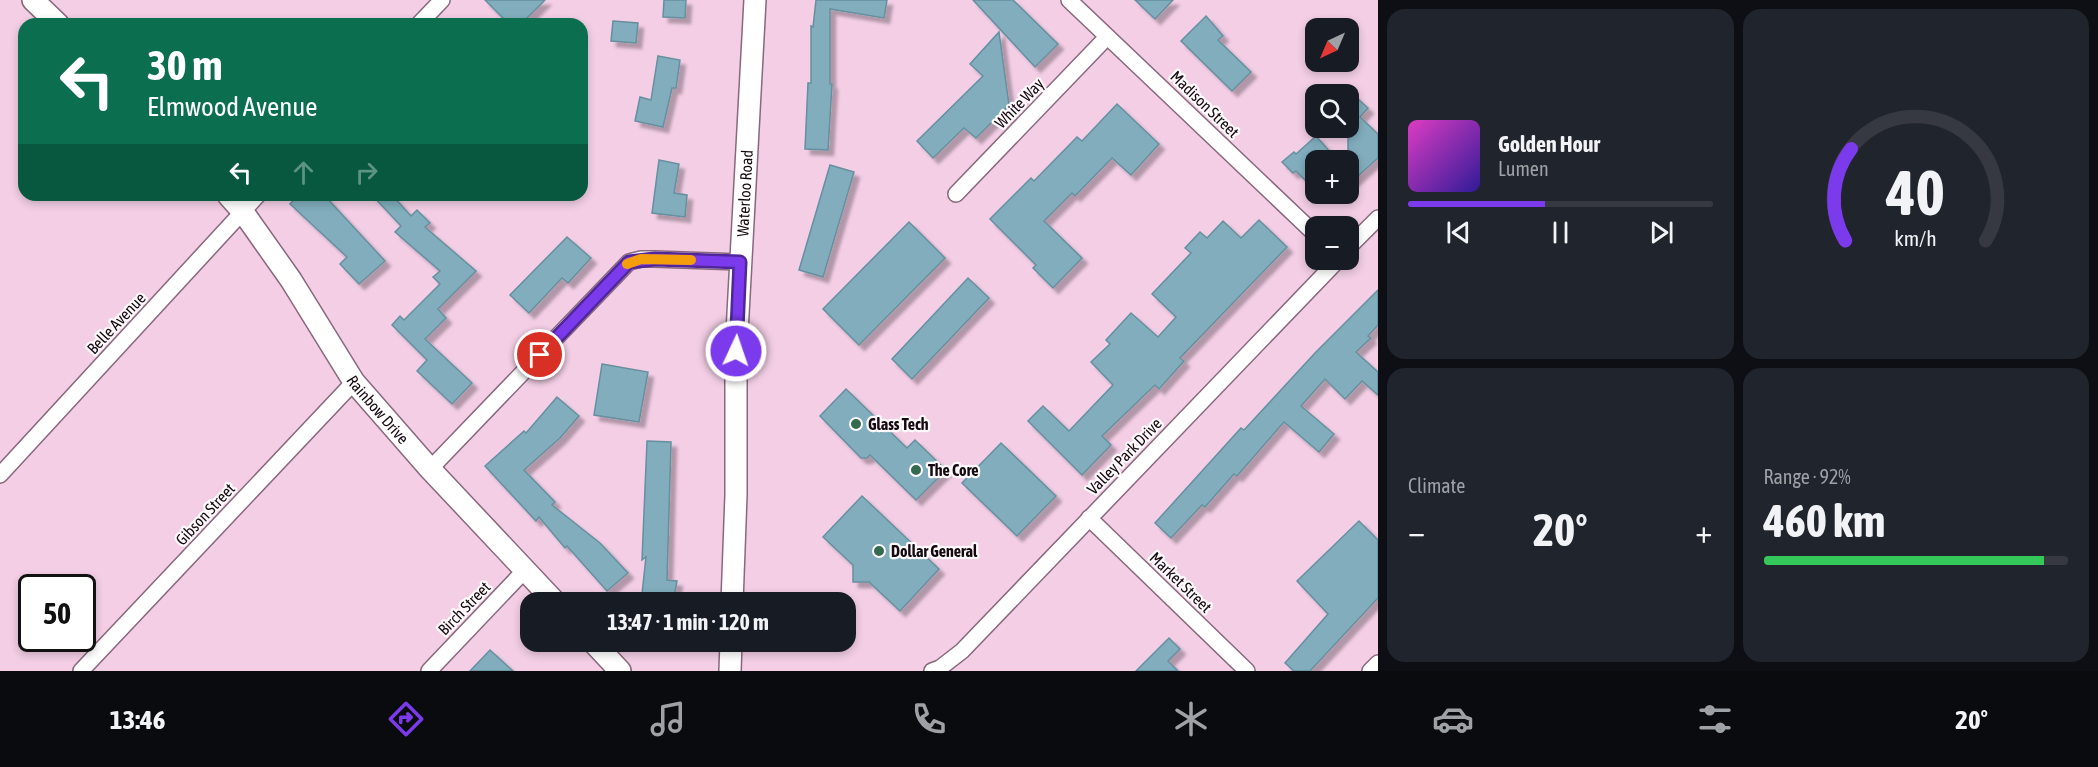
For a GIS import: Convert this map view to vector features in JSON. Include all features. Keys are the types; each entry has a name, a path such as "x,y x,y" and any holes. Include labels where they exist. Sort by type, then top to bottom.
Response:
{"main road":[{"path":"33,0 52,18"},
{"name":"Waterloo Road","path":"732,592 736,481 736,351 755,0"},
{"name":"Rainbow Drive","path":"233,201 291,280 354,382 430,469 546,592"},
{"path":"602,652 620,671"},
{"path":"730,671 731,652"}],"street":[{"path":"425,18 442,0"},
{"name":"Madison Street","path":"1069,0 1305,225"},
{"name":"White Way","path":"956,194 1107,37"},
{"name":"Belle Avenue","path":"0,475 253,201"},
{"path":"1359,238 1378,218"},
{"path":"430,469 629,262 655,259 740,262"},
{"name":"Valley Park Drive","path":"932,671 940,668 962,651 1328,270"},
{"name":"Gibson Street","path":"81,671 354,382"},
{"name":"Market Street","path":"1089,518 1247,671"},
{"name":"Birch Street","path":"429,671 525,570"},
{"path":"1370,671 1378,663"}],"building":[{"path":"485,0 545,0 527,18 503,18"},
{"path":"664,0 686,0 685,18 663,17"},
{"path":"816,0 887,0 884,18 830,9 830,84 832,84 828,150 805,149 808,83 811,83 811,26 813,27"},
{"path":"973,0 1013,0 1058,44 1035,67"},
{"path":"1135,0 1173,0 1155,19"},
{"path":"1206,16 1223,36 1218,40 1251,72 1232,91 1181,41"},
{"path":"613,21 638,23 636,43 611,41"},
{"path":"999,32 1009,105 976,138 964,128 933,158 917,141 983,76 970,64"},
{"path":"658,56 680,60 676,88 672,88 663,127 635,121 640,97 651,100"},
{"path":"1359,100 1368,108 1360,117 1378,134 1378,158 1359,175 1359,150 1348,150 1348,138 1359,138"},
{"path":"1117,104 1159,144 1131,175 1112,158 1075,196 1072,193 1044,221 1082,258 1053,288 1033,268 1036,265 990,219 1031,178 1034,181 1077,137 1082,141"},
{"path":"1314,138 1318,138 1328,150 1305,150 1305,180 1296,171 1293,173 1282,162 1294,152 1296,154"},
{"path":"659,160 679,164 674,193 687,195 685,217 652,213"},
{"path":"830,165 854,172 823,277 799,270"},
{"path":"293,201 330,201 385,261 359,284 340,264 347,257 290,204"},
{"path":"378,201 397,201 411,216 417,210 430,223 425,227 476,271 438,309 446,318 425,339 472,383 452,404 417,371 427,360 392,325 400,316 404,320 440,284 433,277 440,271 395,232 401,226"},
{"path":"1259,220 1287,247 1180,358 1184,361 1159,389 1155,385 1102,436 1111,445 1082,475 1028,421 1043,406 1069,431 1113,385 1091,362 1110,344 1106,340 1131,313 1158,337 1176,317 1152,294 1191,253 1185,248 1200,232 1207,238 1223,221 1241,238"},
{"path":"909,222 945,258 859,345 823,309"},
{"path":"567,237 591,258 568,283 562,278 529,313 510,295"},
{"path":"968,278 989,298 912,379 892,359"},
{"path":"1378,290 1378,325 1368,336 1371,338 1356,352 1378,372 1378,395 1362,381 1345,399 1325,379 1301,406 1334,434 1319,452 1284,422 1237,476 1234,474 1205,507 1202,505 1171,538 1155,523 1241,428 1244,430 1315,353"},
{"path":"602,364 648,372 639,422 594,415"},
{"path":"846,389 907,448 915,440 946,470 916,500 870,455 867,458 861,458 820,416"},
{"path":"557,397 579,416 560,438 524,470 555,502 552,505 600,543 628,573 607,591 567,546 565,548 539,517 536,521 485,466 524,431 526,433"},
{"path":"647,441 671,442 667,580 677,581 675,592 642,592 646,557 642,560"},
{"path":"1001,443 1056,496 1017,536 962,483"},
{"name":"Dollar General","path":"862,496 939,569 900,611 869,582 853,582 853,565 823,537"},
{"path":"1359,521 1378,540 1378,598 1310,671 1294,671 1285,663 1328,614 1297,581"},
{"path":"1169,638 1180,649 1168,661 1178,671 1136,671"},
{"path":"490,650 513,671 470,671"}],"slow traffic":[{"path":"627,264 641,259 691,260"}],"place":[{"name":"Glass Tech","path":"856,424"},
{"name":"The Core","path":"916,470"},
{"name":"Dollar General","path":"879,551"}],"route":[{"path":"540,355 629,262 641,259 740,262 736,351"}]}
